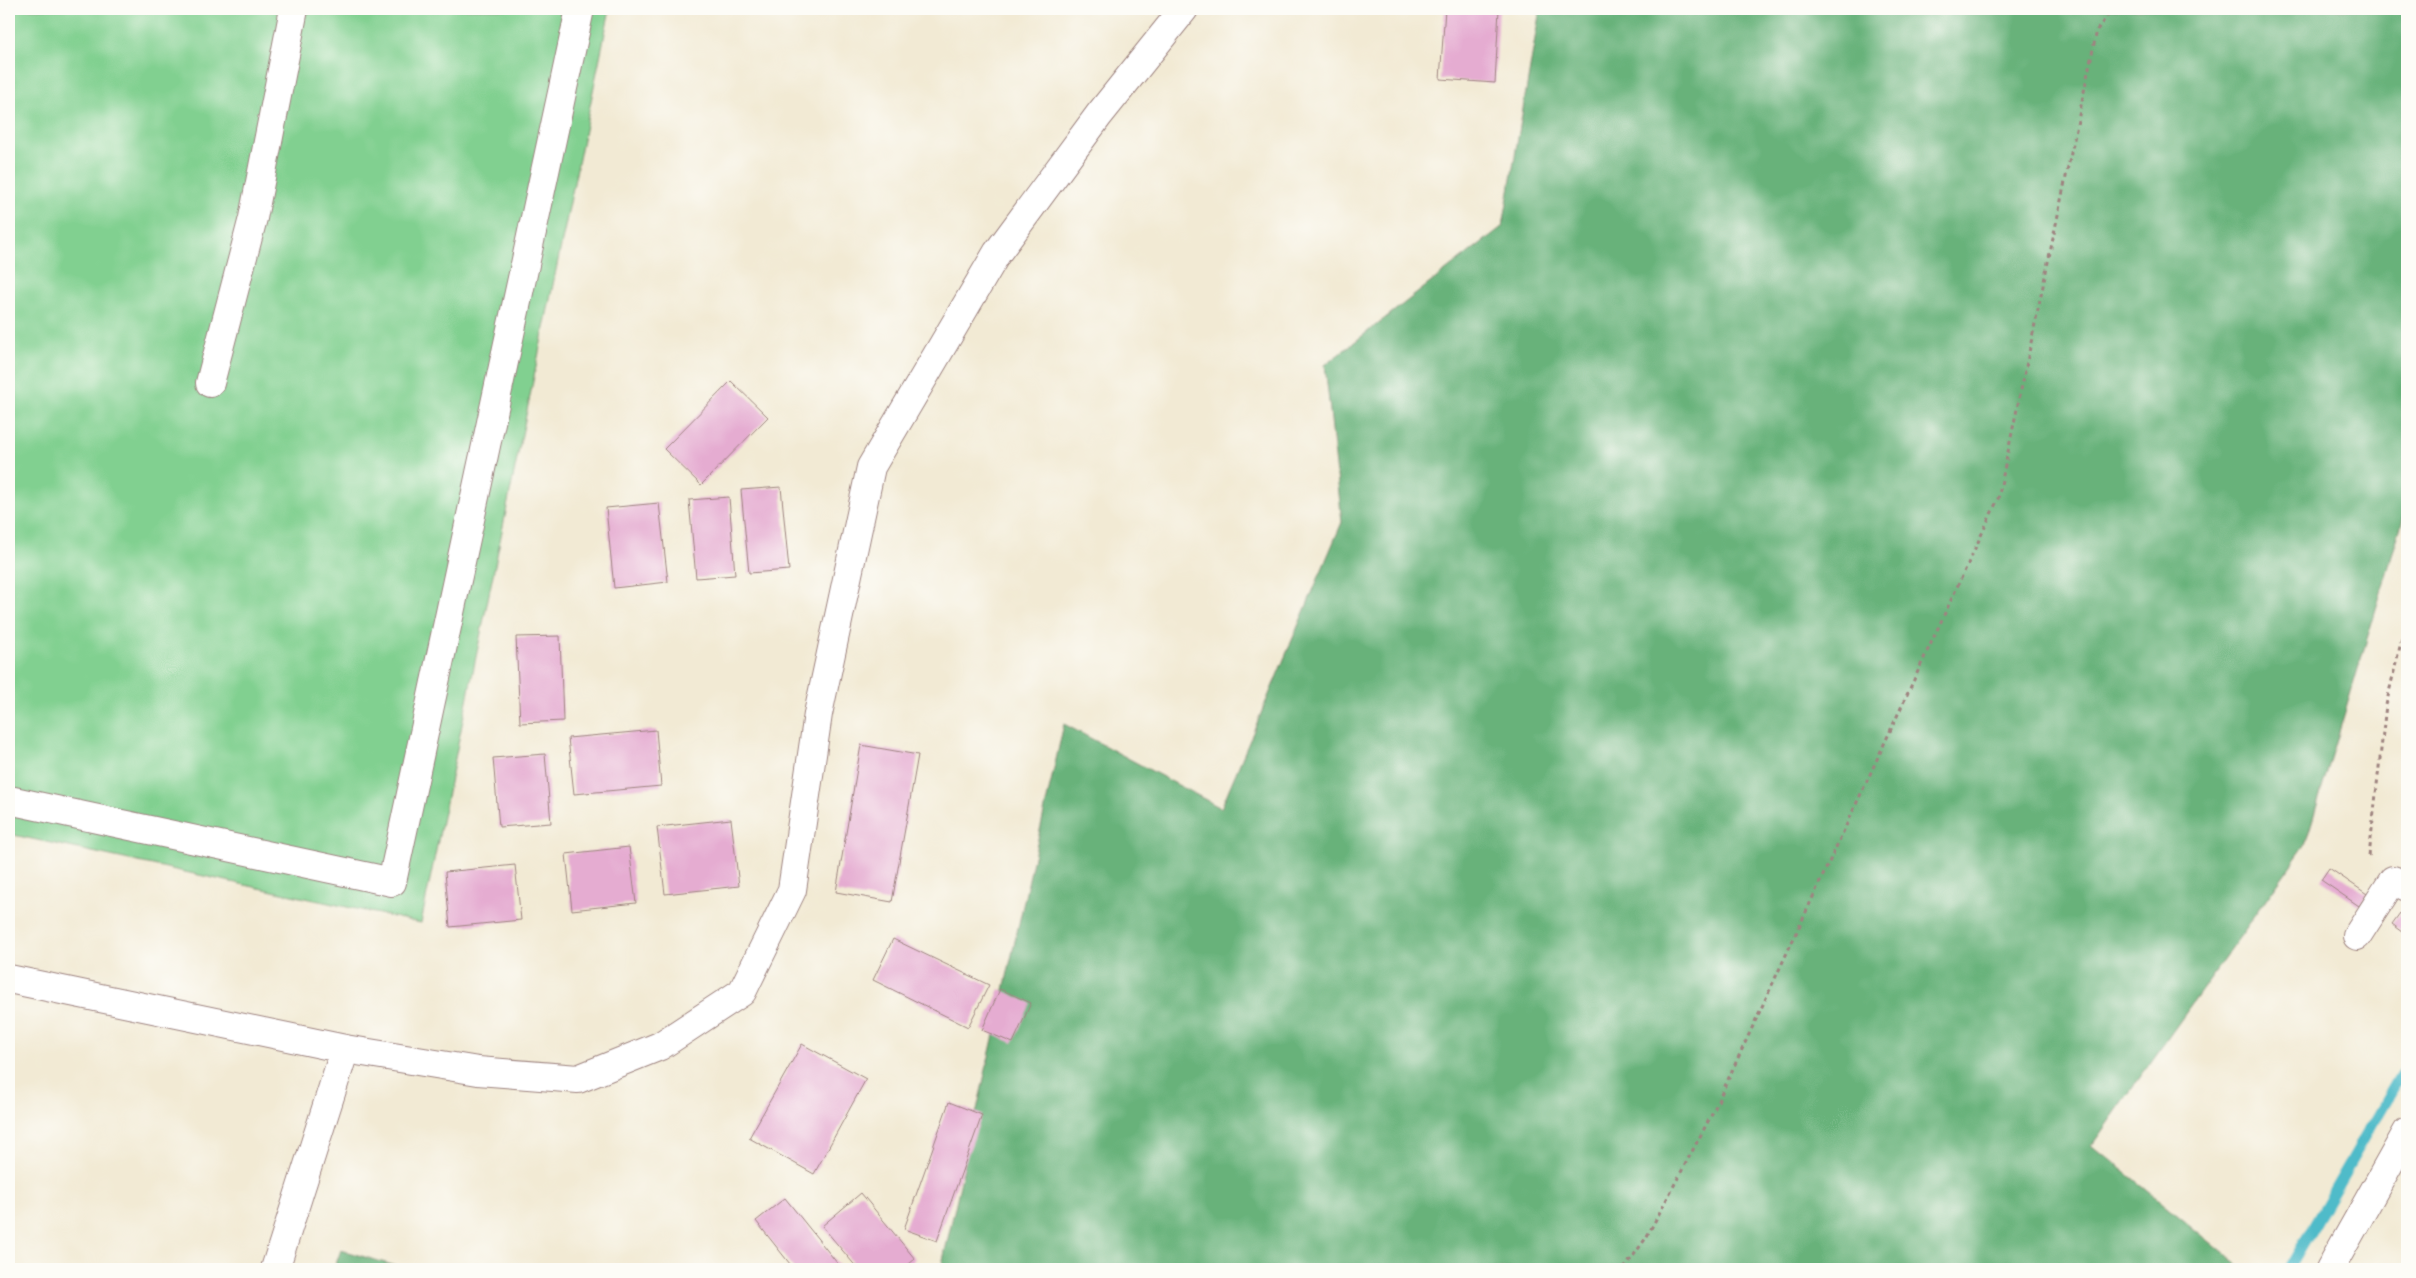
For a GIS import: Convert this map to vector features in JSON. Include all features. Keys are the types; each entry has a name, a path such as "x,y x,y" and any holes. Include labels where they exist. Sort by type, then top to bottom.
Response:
{"street":[{"path":"210,383 253,218 294,9"},
{"path":"9,800 392,882 580,9"},
{"path":"9,979 345,1049 478,1071 578,1079 660,1046 742,992 792,890 818,714 871,467 997,253 1099,115 1184,9"},
{"path":"2357,936 2400,883"},
{"path":"275,1269 345,1049"},
{"path":"2330,1269 2407,1132"}],"path":[{"path":"1624,1269 1646,1238 1712,1114 1998,499 2097,30 2112,9"},
{"path":"2400,883 2368,861 2386,706 2407,617"}],"green space":[{"path":"9,9 610,9 421,923 9,834"},
{"path":"1540,9 2407,9 2407,506 2305,845 2092,1145 2243,1269 941,1269 1064,724 1221,808 1342,522 1325,365 1503,226"},
{"path":"341,1250 406,1269 334,1269"}],"building":[{"path":"1445,9 1499,9 1495,83 1440,79"},
{"path":"731,381 768,417 701,485 664,449"},
{"path":"781,487 789,570 749,573 741,490"},
{"path":"729,497 735,575 696,578 689,500"},
{"path":"659,503 668,582 614,588 606,508"},
{"path":"560,636 563,721 520,723 516,637"},
{"path":"656,730 661,786 574,794 568,738"},
{"path":"861,745 918,755 892,902 836,892"},
{"path":"545,754 551,823 499,827 493,758"},
{"path":"731,819 739,886 665,894 657,827"},
{"path":"629,847 636,903 572,910 566,854"},
{"path":"515,865 521,920 450,927 445,872"},
{"path":"2329,868 2367,894 2359,906 2321,880"},
{"path":"2400,913 2407,919 2407,935 2392,924"},
{"path":"893,939 989,985 968,1027 873,980"},
{"path":"1000,989 1031,1003 1013,1043 982,1030"},
{"path":"802,1044 866,1079 814,1174 749,1138"},
{"path":"949,1102 982,1115 937,1241 904,1229"},
{"path":"861,1193 915,1259 903,1269 858,1269 822,1226"},
{"path":"785,1198 842,1269 794,1269 756,1221"}],"waterway":[{"path":"2289,1269 2407,1064"}]}
